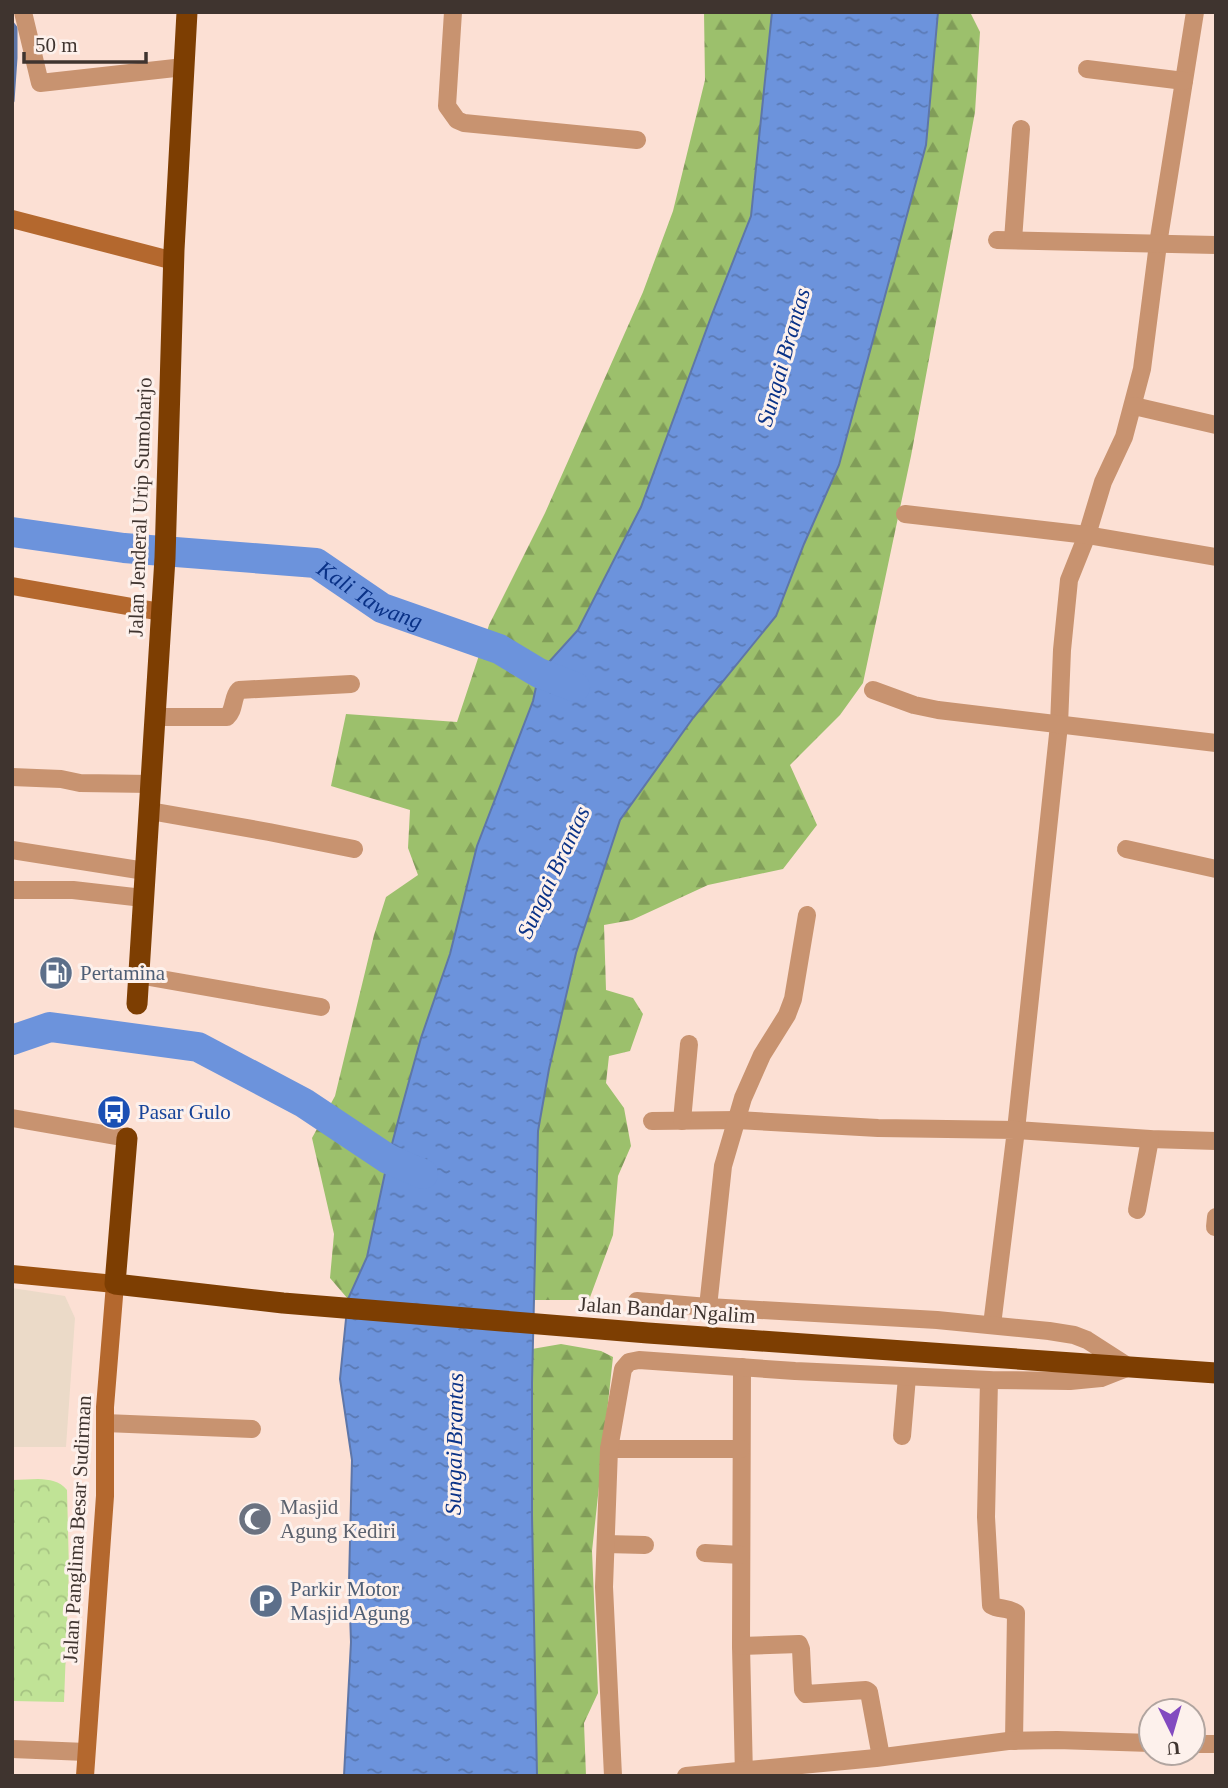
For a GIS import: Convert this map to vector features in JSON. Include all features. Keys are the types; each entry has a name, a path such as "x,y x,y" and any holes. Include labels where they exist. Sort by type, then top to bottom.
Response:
{"highway":[{"name":"Jalan Jenderal Urip Sumoharjo","path":"137,1004 165,558 174,261 187,12"},
{"path":"115,1284 127,1138"},
{"name":"Jalan Bandar Ngalim","path":"115,1284 284,1303 648,1334 1216,1373"}],"main road":[{"path":"12,219 174,261"},
{"path":"12,586 161,612"},
{"path":"12,1274 115,1284"},
{"name":"Jalan Panglima Besar Sudirman","path":"85,1776 115,1284"}],"street":[{"path":"23,12 40,83 184,67"},
{"path":"453,12 447,106 457,120 464,123 637,140"},
{"path":"992,1325 1016,1130 1059,725 1062,650 1069,580 1087,535 1103,482 1124,437 1134,406 1142,369 1158,244 1195,12"},
{"path":"1087,69 1184,81"},
{"path":"1021,128 1005,240 1216,245"},
{"path":"1134,406 1216,425"},
{"path":"905,514 1087,535 1216,557"},
{"path":"155,717 227,717 239,690 351,684"},
{"path":"873,690 914,705 938,710 1216,743"},
{"path":"12,777 61,779 80,783 151,784"},
{"path":"150,811 354,849"},
{"path":"1126,849 1216,869"},
{"path":"12,850 145,871"},
{"path":"12,890 73,890 143,898"},
{"path":"708,1307 723,1166 743,1098 762,1055 787,1015 793,999 807,915"},
{"path":"138,975 321,1006"},
{"path":"682,1121 689,1044"},
{"path":"12,1118 127,1138"},
{"path":"652,1121 737,1120 878,1128 1016,1130 1216,1141"},
{"path":"1137,1210 1150,1139"},
{"path":"1215,1227 1216,1217"},
{"path":"637,1301 911,1318 1074,1335 1087,1340 1129,1367"},
{"path":"612,1776 604,1587 609,1449 623,1370 629,1363 639,1360 907,1377 1070,1381 1101,1378 1129,1367"},
{"path":"742,1367 741,1646 744,1773"},
{"path":"902,1436 907,1377"},
{"path":"989,1380 986,1517 991,1605 1011,1609 1016,1613 1014,1741"},
{"path":"105,1423 251,1429"},
{"path":"609,1449 741,1448"},
{"path":"606,1544 645,1545"},
{"path":"705,1553 741,1555"},
{"path":"741,1646 799,1644 803,1690 806,1694 869,1692 881,1757"},
{"path":"686,1776 744,1773 1014,1741 1137,1743"},
{"path":"12,1749 86,1752"}],"shaded area":[{"path":"12,1288 65,1296 75,1318 66,1447 12,1447"}],"green space":[{"path":"704,12 772,12 751,216 641,507 578,630 533,701 477,846 450,954 421,1038 401,1110 367,1257 348,1299 330,1278 334,1234 312,1138 335,1096 374,935 386,897 418,875 408,848 410,810 331,786 346,714 457,722 489,625 545,513 643,292 673,211 705,80"},
{"path":"938,12 970,12 980,32 975,112 911,456 863,683 840,715 790,765 817,825 783,869 708,885 632,920 604,925 606,990 633,998 643,1014 630,1051 609,1056 606,1083 624,1108 631,1146 618,1176 613,1235 589,1300 534,1300 538,1131 549,1069 576,953 620,820 693,718 776,616 839,465 926,145"},
{"path":"561,1344 601,1351 613,1357 592,1551 598,1693 584,1723 586,1776 537,1776 532,1349"},
{"path":"38,1479 57,1482 67,1490 69,1570 64,1702 12,1701 12,1480"}],"water":[{"name":"Sungai Brantas","path":"772,12 938,12 926,145 839,465 776,616 693,718 620,820 576,953 549,1069 538,1131 532,1383 537,1776 344,1776 351,1642 349,1583 352,1460 340,1379 348,1299 367,1257 401,1110 421,1038 450,954 477,846 533,701 539,673 578,630 641,507 751,216"}],"waterway":[{"path":"12,24 15,28 12,101"},
{"name":"Kali Tawang","path":"12,532 124,548 316,563 382,608 499,649 539,673 575,687"},
{"path":"12,1040 50,1027 198,1047 304,1103 388,1159 423,1174"}],"place":[{"name":"Pertamina","path":"56,973"},
{"name":"Pasar Gulo","path":"114,1112"},
{"name":"Masjid Agung Kediri","path":"255,1519"},
{"name":"Parkir Motor Masjid Agung","path":"266,1601"}]}
